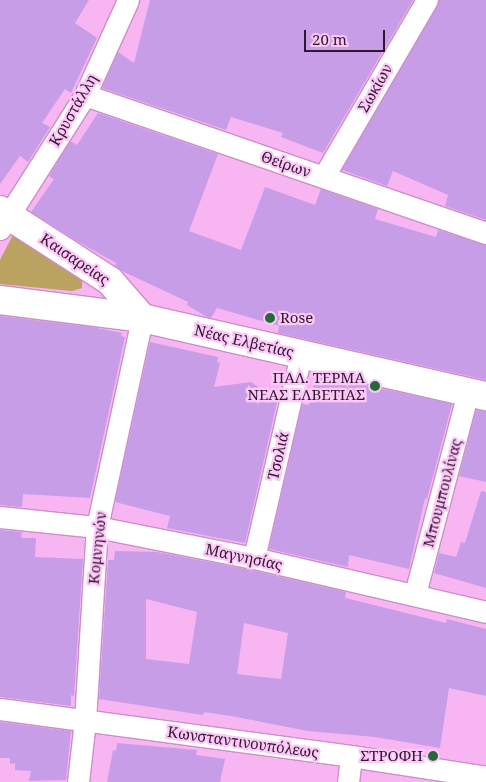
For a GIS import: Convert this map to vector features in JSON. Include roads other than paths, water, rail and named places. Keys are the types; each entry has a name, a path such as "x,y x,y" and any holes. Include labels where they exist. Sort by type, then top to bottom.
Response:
{"street":[{"name":"Κρυστάλλη","path":"3,218 85,95 128,0"},
{"name":"Σωκίων","path":"324,176 427,0"},
{"name":"Θείρων","path":"85,95 486,233"},
{"name":"Καισαρείας","path":"3,218 110,281 142,318"},
{"name":"Νέας Ελβετίας","path":"0,300 142,318 477,394"},
{"name":"Κομνηνών","path":"78,782 85,721 97,527 142,318"},
{"name":"Τσολιά","path":"254,558 301,354"},
{"name":"Μπουμπουλίνας","path":"415,594 477,394"},
{"name":"Μαγνησίας","path":"0,518 97,527 254,558 486,612"},
{"name":"Κωνσταντινουπόλεως","path":"0,709 351,756 486,778"},
{"path":"348,782 351,756"}],"place":[{"name":"Rose","path":"270,318"},
{"name":"ΠΑΛ. ΤΕΡΜΑ ΝΕΑΣ ΕΛΒΕΤΙΑΣ","path":"375,386"},
{"name":"ΣΤΡΟΦΗ","path":"433,756"}]}
